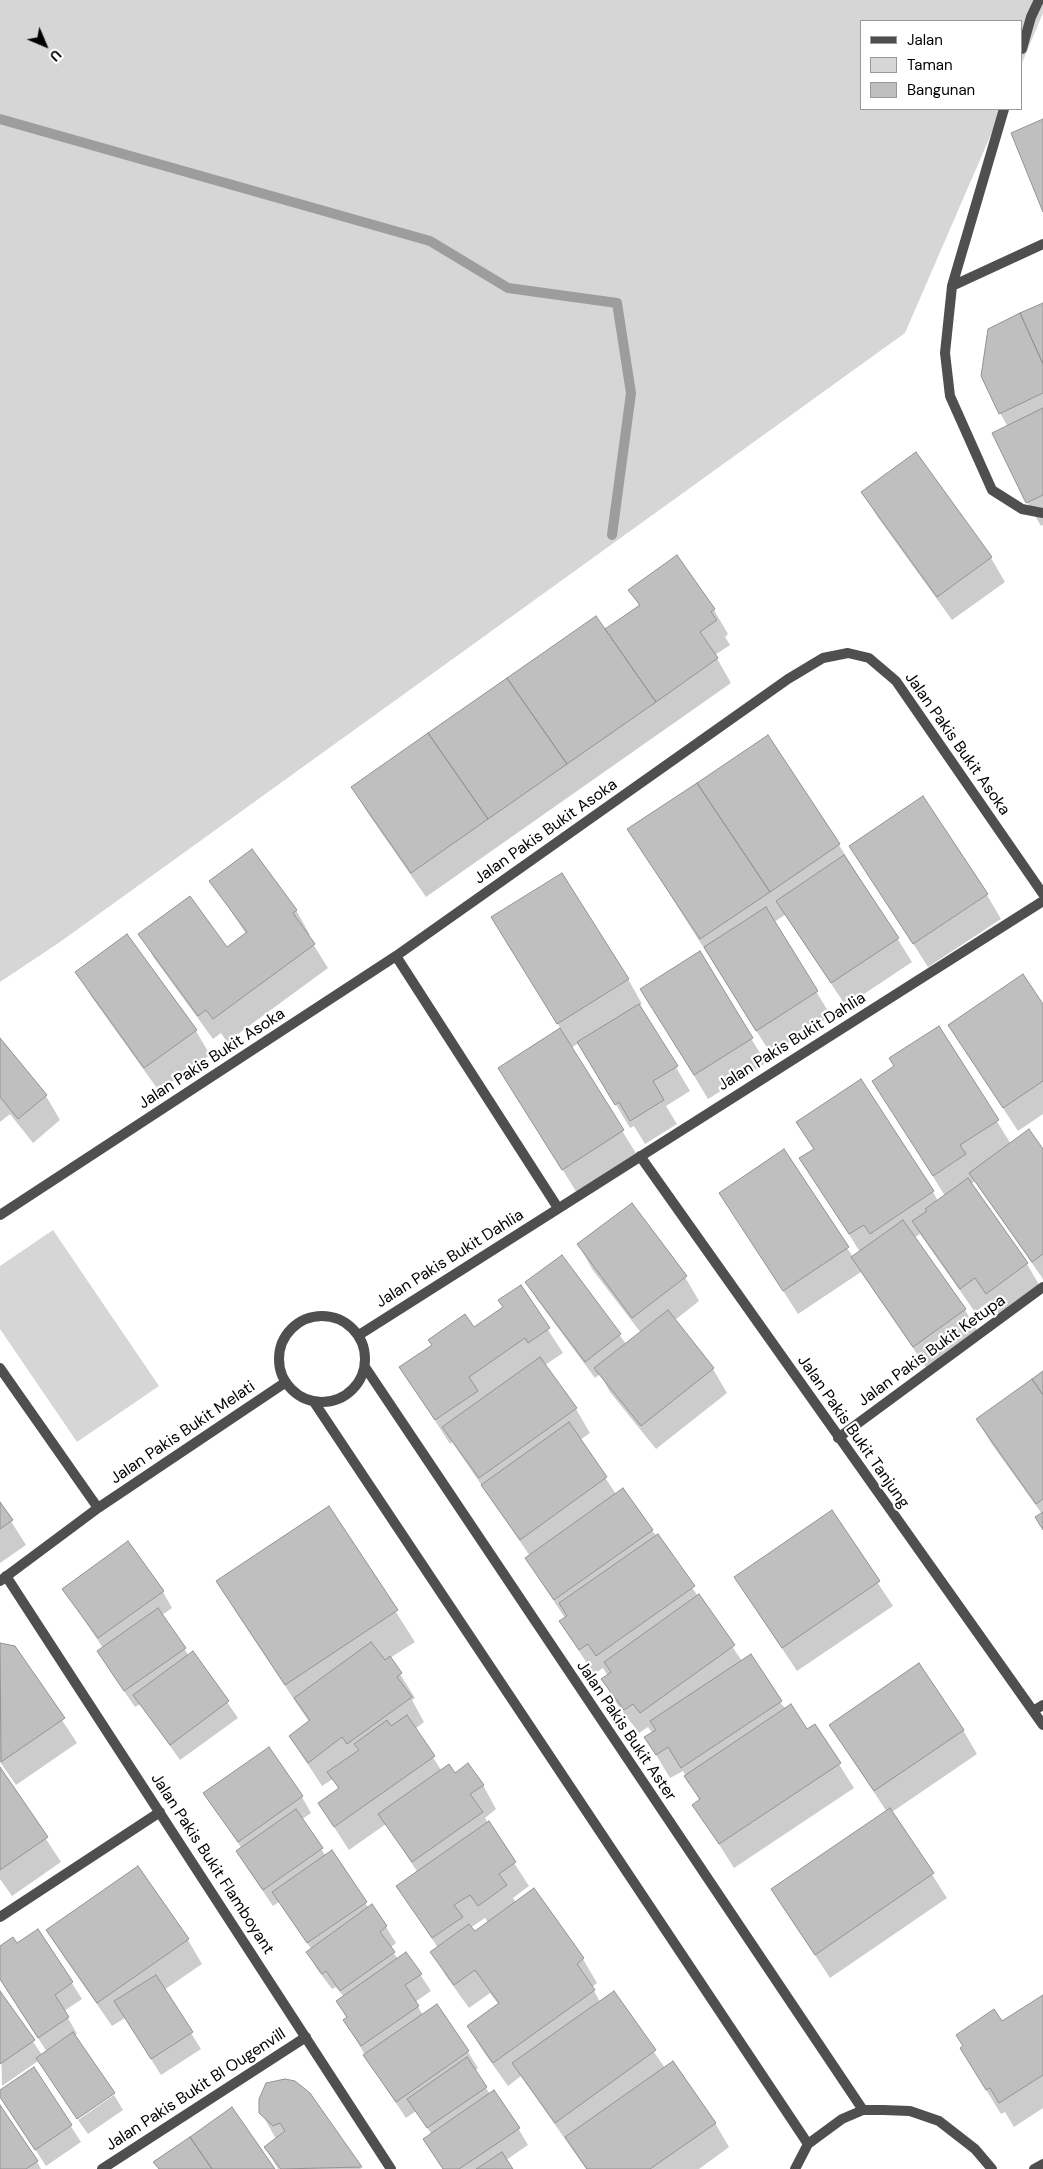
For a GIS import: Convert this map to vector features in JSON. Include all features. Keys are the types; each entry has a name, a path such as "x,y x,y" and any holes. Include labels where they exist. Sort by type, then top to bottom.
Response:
{"street":[{"path":"1023,45 1031,17 1039,0"},
{"path":"1004,110 952,286 945,353 950,396 992,490 1022,509 1043,513"},
{"path":"952,286 1043,244"},
{"name":"Jalan Pakis Bukit Asoka","path":"0,1215 396,956 788,680 823,658 848,653 869,658 896,681 1043,894"},
{"name":"Jalan Pakis Bukit Dahlia","path":"358,1335 1043,901"},
{"path":"396,956 558,1208"},
{"name":"Jalan Pakis Bukit Tanjung","path":"640,1156 1043,1725"},
{"name":"Jalan Pakis Bukit Ketupa","path":"838,1438 1043,1288"},
{"path":"314,1316 331,1316 347,1323 358,1335 365,1351 365,1367 358,1383 346,1395 331,1402 314,1402 298,1395 286,1382 280,1366 280,1350 287,1334 299,1323 314,1316"},
{"name":"Jalan Pakis Bukit Aster","path":"365,1367 863,2110"},
{"path":"0,1368 98,1508"},
{"name":"Jalan Pakis Bukit Melati","path":"3,1579 98,1508 286,1382"},
{"path":"314,1402 808,2144"},
{"name":"Jalan Pakis Bukit Flamboyant","path":"3,1579 160,1812 391,2169"},
{"path":"1033,1712 1043,1705"},
{"path":"0,1916 160,1812"},
{"name":"Jalan Pakis Bukit Bl Ougenvill","path":"102,2169 306,2037"},
{"path":"795,2169 808,2144 842,2119 863,2110 910,2110 939,2121 975,2149 992,2169"},
{"path":"1034,2169 1043,2164"}],"green space":[{"path":"0,0 1043,0 1043,13 1023,61 1023,20 860,20 860,110 1002,110 905,333 60,942 0,982"},
{"path":"53,1230 159,1386 77,1442 0,1329 0,1266"}],"building":[{"path":"1043,119 1043,212 1011,133"},
{"path":"1043,303 1043,364 1020,313"},
{"path":"1020,313 1043,364 1043,393 999,414 981,376 988,329"},
{"path":"1043,408 1043,495 1026,503 992,433"},
{"path":"916,452 992,557 937,597 861,492"},
{"path":"677,555 715,609 711,612 717,620 700,632 718,658 656,702 605,629 640,605 628,590"},
{"path":"596,616 656,702 567,764 507,678"},
{"path":"507,678 567,764 488,819 428,733"},
{"path":"428,733 488,819 411,873 351,787"},
{"path":"768,735 840,844 770,892 697,783"},
{"path":"697,783 770,892 700,939 627,829"},
{"path":"923,796 988,894 913,944 849,846"},
{"path":"252,849 297,910 293,913 315,944 213,1019 206,1010 198,1016 138,934 190,896 227,947 247,932 209,881"},
{"path":"844,855 899,938 831,983 776,901"},
{"path":"562,873 629,979 557,1024 491,917"},
{"path":"766,907 818,991 756,1031 704,947"},
{"path":"127,934 197,1030 144,1068 75,972"},
{"path":"700,951 753,1038 694,1075 640,989"},
{"path":"1023,974 1043,1004 1043,1081 1003,1108 948,1025"},
{"path":"639,1004 678,1066 653,1081 664,1100 630,1121 619,1102 615,1105 577,1042"},
{"path":"939,1026 999,1120 960,1145 966,1154 933,1176 872,1081 894,1066 889,1058"},
{"path":"560,1028 624,1130 562,1170 498,1068"},
{"path":"0,1038 47,1095 18,1119 0,1097"},
{"path":"861,1079 934,1191 870,1234 864,1225 849,1234 799,1158 814,1149 796,1122"},
{"path":"1029,1129 1043,1149 1043,1254 1032,1262 969,1173"},
{"path":"784,1149 849,1247 783,1291 719,1193"},
{"path":"968,1178 1028,1263 986,1294 975,1278 960,1289 912,1221 927,1211 925,1209"},
{"path":"632,1203 687,1276 632,1318 577,1244"},
{"path":"903,1220 966,1309 913,1347 851,1257"},
{"path":"562,1255 621,1334 585,1362 525,1282"},
{"path":"521,1285 550,1328 528,1343 525,1338 469,1377 478,1391 435,1420 399,1367 432,1345 428,1340 465,1314 474,1327 503,1307 498,1300"},
{"path":"668,1310 714,1368 641,1426 594,1368"},
{"path":"540,1357 577,1408 479,1478 442,1427"},
{"path":"1043,1371 1043,1395 1032,1379"},
{"path":"1032,1379 1043,1395 1043,1499 1036,1504 976,1419"},
{"path":"569,1422 607,1477 520,1540 481,1485"},
{"path":"623,1488 653,1530 554,1600 525,1558"},
{"path":"0,1502 13,1520 0,1529"},
{"path":"329,1506 398,1610 285,1685 216,1581"},
{"path":"832,1510 880,1581 782,1648 734,1577"},
{"path":"1043,1512 1043,1530 1035,1517"},
{"path":"658,1534 695,1586 596,1656 588,1644 579,1650 559,1621 567,1616 559,1603"},
{"path":"128,1541 164,1591 98,1638 62,1589"},
{"path":"699,1594 735,1645 640,1713 633,1704 624,1710 601,1679 611,1672 604,1662"},
{"path":"158,1608 186,1648 124,1691 97,1651"},
{"path":"371,1642 385,1660 390,1656 402,1673 397,1677 412,1697 347,1744 342,1737 308,1763 289,1736 310,1720 294,1698"},
{"path":"0,1643 15,1646 65,1718 1,1762"},
{"path":"193,1651 229,1701 170,1745 133,1695"},
{"path":"751,1654 782,1701 681,1768 668,1747 656,1755 644,1737 656,1730 650,1721"},
{"path":"919,1663 964,1730 874,1791 829,1725"},
{"path":"791,1704 807,1729 815,1724 841,1763 719,1844 692,1805 700,1799 684,1776"},
{"path":"407,1715 435,1756 334,1827 318,1803 339,1788 327,1772 359,1750 354,1744 387,1720 391,1726"},
{"path":"269,1747 303,1796 238,1842 203,1793"},
{"path":"468,1763 484,1785 470,1794 483,1812 412,1862 378,1814 449,1764 455,1773"},
{"path":"0,1767 48,1837 0,1870"},
{"path":"890,1808 934,1873 815,1955 771,1889"},
{"path":"296,1809 323,1848 263,1890 236,1851"},
{"path":"489,1821 516,1862 499,1874 507,1885 478,1906 470,1895 454,1905 463,1917 432,1938 396,1886"},
{"path":"332,1850 367,1902 307,1943 272,1892"},
{"path":"138,1866 189,1939 97,2003 46,1930"},
{"path":"534,1888 584,1958 577,1964 595,1990 493,2063 467,2026 499,2003 475,1970 454,1985 430,1952 469,1924 475,1931"},
{"path":"372,1904 387,1926 380,1932 395,1952 340,1991 326,1971 322,1974 306,1952"},
{"path":"38,1929 73,1982 55,1995 69,2017 38,2038 0,1979 0,1946 13,1937 17,1943"},
{"path":"406,1952 422,1974 405,1985 419,2006 361,2046 343,2020 347,2017 336,2001"},
{"path":"156,1975 193,2032 151,2059 114,2001"},
{"path":"0,1991 35,2040 0,2064"},
{"path":"614,1991 656,2050 555,2123 512,2063"},
{"path":"1043,1995 1043,2075 999,2103 990,2088 986,2090 960,2048 963,2046 956,2035 994,2009 1002,2021"},
{"path":"437,2004 469,2051 396,2102 363,2055"},
{"path":"73,2032 115,2093 77,2119 36,2058"},
{"path":"467,2057 487,2087 427,2128 407,2099"},
{"path":"673,2061 716,2123 650,2169 587,2169 565,2137"},
{"path":"34,2067 72,2125 35,2150 0,2097 0,2090"},
{"path":"285,2079 295,2081 310,2093 362,2167 281,2169 264,2147 285,2131 280,2123 273,2126 259,2113 259,2099 266,2083"},
{"path":"494,2090 520,2128 459,2169 443,2169 423,2139"},
{"path":"0,2105 38,2161 26,2169 0,2169"},
{"path":"232,2107 275,2169 212,2169 190,2137"},
{"path":"190,2137 212,2169 159,2169 153,2162"},
{"path":"502,2152 513,2169 476,2169"}],"waterway":[{"path":"0,119 430,241 508,288 617,303 631,393 612,535"}]}
